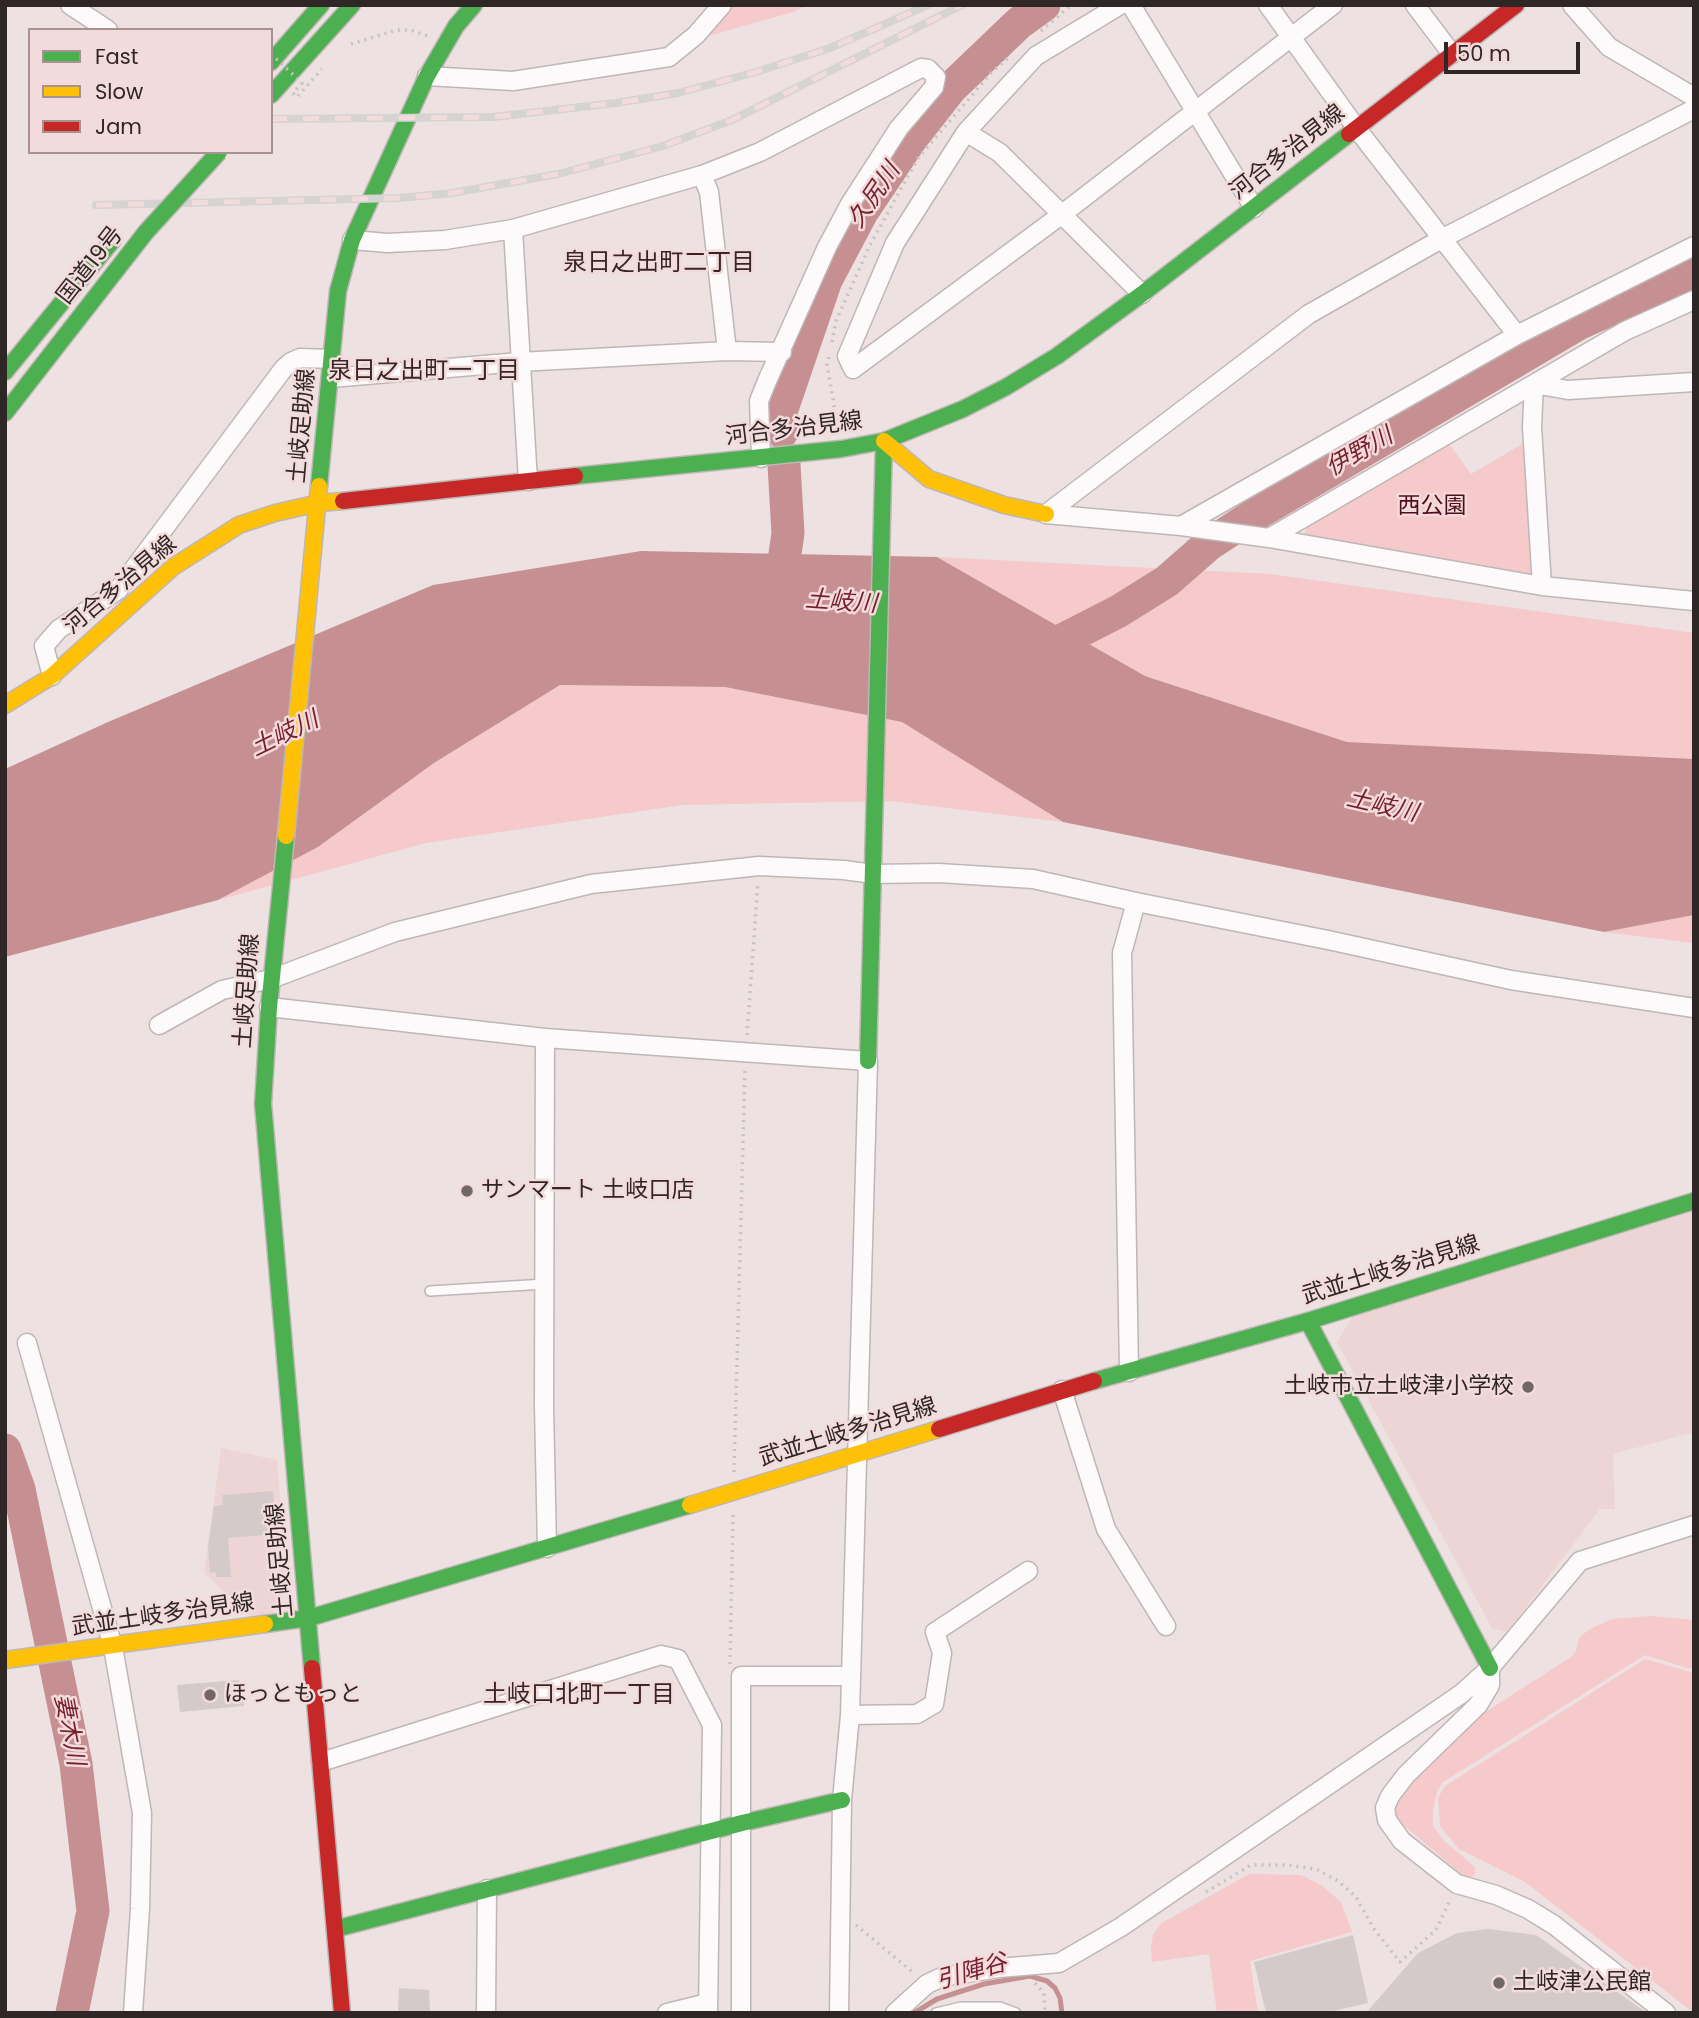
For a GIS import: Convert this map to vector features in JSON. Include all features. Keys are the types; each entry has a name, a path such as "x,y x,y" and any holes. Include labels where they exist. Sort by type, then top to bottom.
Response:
{"main road":[{"path":"273,60 321,5"},
{"path":"273,92 352,5"},
{"name":"土岐足助線","path":"342,2013 263,1104 268,1007 311,590 338,291 352,240 427,76 456,26 474,5"},
{"name":"河合多治見線","path":"5,705 52,676 173,567 239,525 275,513 319,503 761,458 884,441 963,410 1057,356 1142,294 1516,5"},
{"name":"国道19号","path":"5,413 145,233 217,154"},
{"name":"国道19号","path":"5,372 14,348 124,228"},
{"path":"884,441 929,479 1004,505 1046,514"},
{"path":"867,1061 884,441"},
{"name":"武並土岐多治見線","path":"5,1660 309,1618 857,1455 1062,1390 1308,1321 1694,1201"},
{"path":"1308,1321 1490,1668"},
{"path":"335,1929 742,1823 842,1800"}],"street":[{"path":"70,5 105,28"},
{"path":"427,76 513,81 669,57 696,35 722,5"},
{"path":"1120,5 1036,56 966,132 895,243 846,356 853,369 1061,215 1334,5"},
{"path":"1131,5 1254,208"},
{"path":"1268,5 1357,129 1517,335"},
{"path":"1415,5 1452,54"},
{"path":"1572,5 1609,47 1694,97"},
{"path":"352,240 388,243 445,240 513,229 702,175 760,152 921,68 933,72 936,77 934,87 899,128 850,204 802,301 759,401 761,458"},
{"path":"1046,514 1309,314 1443,238 1694,109"},
{"path":"966,132 1000,153 1142,294"},
{"path":"702,175 709,192 727,351"},
{"path":"513,229 528,481"},
{"path":"1181,526 1517,335 1694,246"},
{"path":"1269,537 1625,331 1694,300"},
{"path":"331,378 519,362 727,351 782,352"},
{"path":"52,676 44,646 59,629 118,590 284,368 300,358 332,359"},
{"path":"1534,384 1568,390 1694,382"},
{"path":"1534,384 1531,427 1542,586"},
{"path":"1046,514 1269,537 1542,586 1694,601"},
{"path":"159,1025 222,990 271,979 395,932 591,884 759,866 844,870 873,868 1033,878 1511,980 1694,1008"},
{"path":"1129,1372 1122,953 1136,902"},
{"path":"268,1007 545,1038 867,1061 850,1715 842,1800 839,2013"},
{"path":"545,1038 547,1548"},
{"path":"27,1343 108,1647 142,1812 140,1909 133,2013"},
{"path":"1062,1390 1106,1529 1166,1626"},
{"path":"895,2013 927,1984 942,1977 969,1971 1059,1963 1149,1916 1461,1694 1490,1668 1580,1561 1694,1525"},
{"path":"850,1715 917,1714 934,1704 942,1653 934,1632 1028,1572"},
{"path":"321,1762 660,1655 678,1659 712,1726 708,2008 667,2013"},
{"path":"1490,1668 1490,1685 1478,1705 1406,1775 1390,1796 1385,1808 1387,1820 1402,1840 1457,1884 1496,1895 1528,1909 1554,1925 1665,2013"},
{"path":"741,2013 741,1676 850,1676"},
{"path":"486,2013 487,1889"}],"lane":[{"path":"430,1291 545,1284"},
{"path":"936,2013 961,2007 1000,2007 1016,2013"}],"path":[{"path":"340,50 397,30 411,30 432,38"},
{"path":"273,56 302,83 293,93 297,97 322,69"},
{"path":"730,1672 746,1051 759,866"},
{"path":"1204,1893 1251,1865 1287,1865 1316,1869 1338,1881 1356,1897 1374,1929 1400,1962 1436,1930 1457,1884"},
{"path":"841,1913 927,1984"},
{"path":"1034,1978 1033,1982 1044,1993 1045,2013"}],"shaded area":[{"name":"土岐市立土岐津小学校","path":"1694,1211 1694,1432 1613,1454 1615,1509 1600,1509 1507,1632 1492,1628 1337,1342 1355,1312"},
{"path":"221,1448 277,1460 287,1588 273,1615 252,1618 204,1573"}],"green space":[{"path":"734,5 808,5 793,12 708,36"},
{"name":"西公園","path":"1446,440 1471,474 1526,442 1533,574 1304,535 1308,523"},
{"path":"937,557 1270,574 1694,633 1694,759 1347,742 1145,676"},
{"path":"560,685 725,687 903,722 1063,822 890,801 682,805 426,843 218,900 318,847 434,763"},
{"path":"1694,915 1694,943 1604,932"},
{"path":"1651,1616 1694,1620 1694,1670 1645,1655 1443,1782 1437,1792 1433,1826 1444,1841 1475,1867 1475,1874 1470,1878 1465,1877 1394,1817 1394,1798 1470,1722 1571,1657 1576,1651 1579,1637 1592,1628 1612,1619"},
{"path":"1645,1659 1694,1673 1694,2013 1525,1882 1459,1849 1440,1826 1438,1798 1445,1786"},
{"path":"1249,1874 1301,1875 1321,1885 1341,1902 1352,1932 1250,1961 1258,2013 1217,2013 1209,1954 1152,1962 1153,1935 1160,1924"}],"water":[{"name":"土岐川","path":"641,551 937,557 1145,676 1347,742 1694,759 1694,915 1604,932 1063,822 902,722 725,687 560,685 434,763 318,847 218,900 5,957 5,769 108,722 433,585"}],"building":[{"path":"273,1491 277,1534 228,1538 231,1577 216,1577 216,1572 210,1573 208,1548 214,1506 223,1505 222,1495"},
{"name":"ほっともっと","path":"239,1680 244,1706 180,1712 177,1685"},
{"name":"土岐津公民館","path":"1488,1929 1536,1935 1647,2013 1366,2013 1418,1953 1457,1933"},
{"path":"1353,1935 1368,2003 1325,2013 1266,2013 1254,1962"},
{"path":"399,1988 429,1990 430,2013 398,2013"}],"waterway":[{"name":"久尻川","path":"782,432 781,412 826,280 862,212 911,139 951,88 1019,23 1044,5"},
{"name":"伊野川","path":"1037,653 1119,611 1167,581 1208,545 1251,517 1578,324 1694,272"},
{"name":"久尻川","path":"779,596 788,533 784,465"},
{"name":"妻木川","path":"5,1450 19,1489 76,1764 93,1911 72,2013"},
{"name":"引陣谷","path":"914,2013 937,1999 984,1984 1030,1976 1047,1981 1055,1988 1060,1998 1062,2013"}],"railway":[{"path":"273,119 493,117 678,93 830,48 928,5"},
{"path":"96,205 399,198 452,193 558,174 663,146 732,120 962,5"}],"traffic: fast":[{"path":"273,60 321,5"},
{"path":"273,93 352,5"},
{"path":"319,486 338,291 352,240 427,76 456,26 474,5"},
{"path":"575,476 841,449 884,441 963,409 1057,356 1349,134"},
{"path":"146,232 217,154"},
{"path":"5,413 146,232"},
{"path":"5,372 113,240"},
{"path":"868,1061 884,441"},
{"path":"286,836 269,1007 263,1104 312,1668"},
{"path":"1094,1381 1308,1321 1694,1201"},
{"path":"1308,1321 1490,1668"},
{"path":"265,1624 309,1618 690,1505"},
{"path":"335,1929 742,1823 842,1800"}],"traffic: slow":[{"path":"884,441 929,479 1004,505 1046,514"},
{"path":"286,836 319,486"},
{"path":"5,705 52,676 173,567 239,525 275,513 319,503 343,501"},
{"path":"690,1505 939,1429"},
{"path":"5,1660 265,1624"}],"traffic: jam":[{"path":"1349,134 1516,5"},
{"path":"343,501 575,476"},
{"path":"939,1429 1094,1381"},
{"path":"312,1668 342,2013"}],"place":[{"name":"サンマート 土岐口店","path":"467,1191"},
{"name":"土岐市立土岐津小学校","path":"1528,1387"},
{"name":"ほっともっと","path":"210,1695"},
{"name":"土岐津公民館","path":"1499,1983"}],"district":[{"name":"泉日之出町二丁目","path":"659,264"},
{"name":"泉日之出町一丁目","path":"424,372"},
{"name":"土岐口北町一丁目","path":"579,1696"}]}
